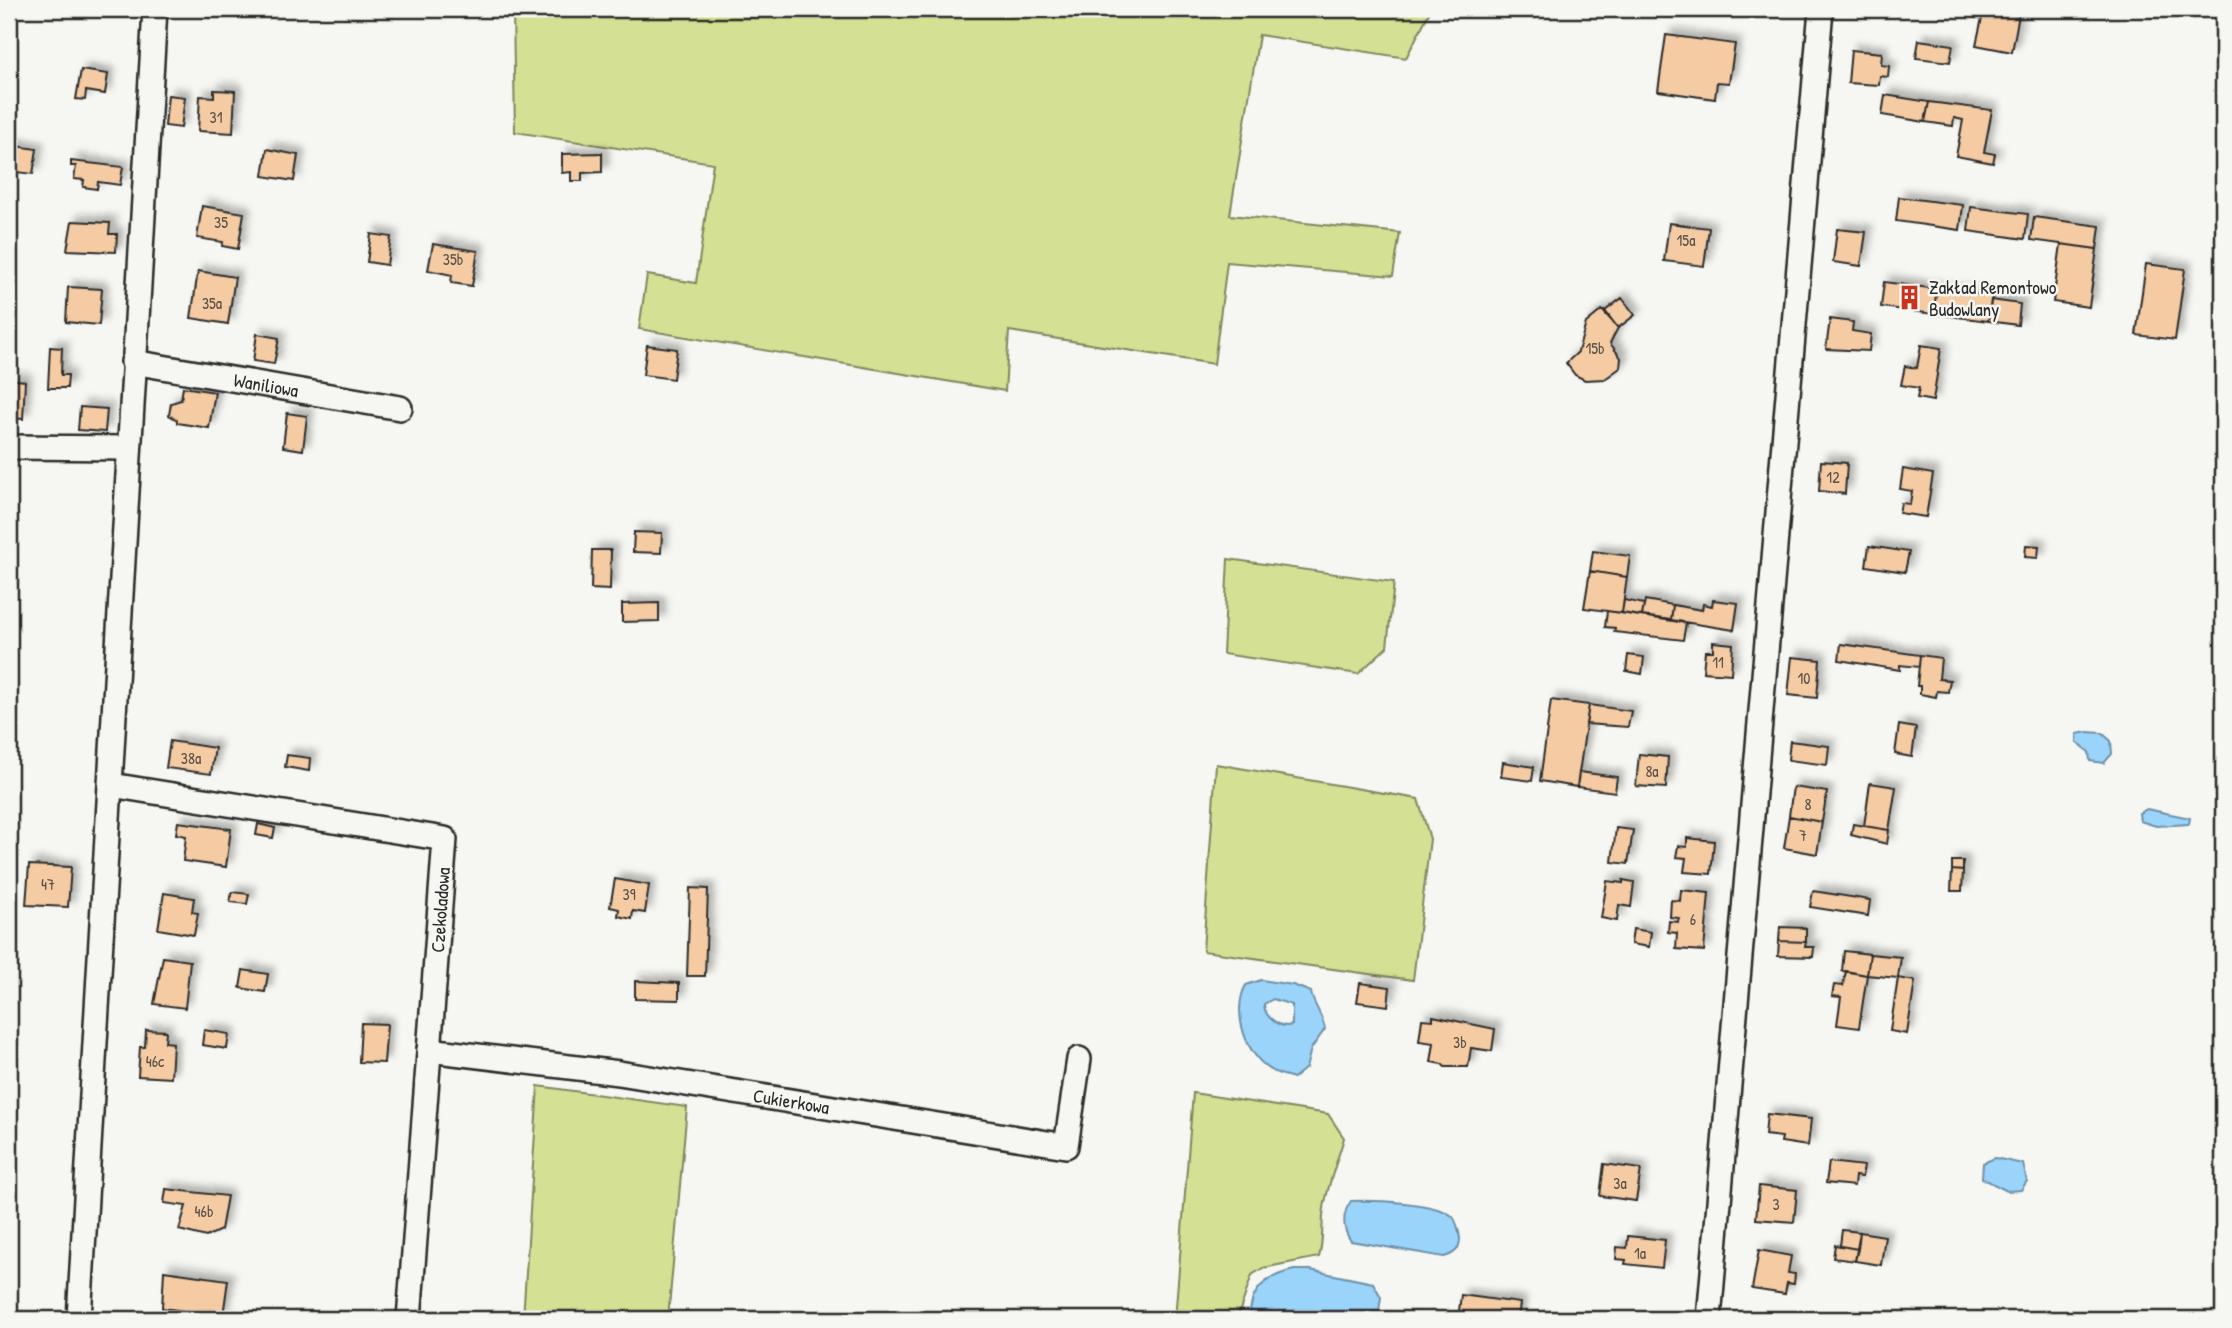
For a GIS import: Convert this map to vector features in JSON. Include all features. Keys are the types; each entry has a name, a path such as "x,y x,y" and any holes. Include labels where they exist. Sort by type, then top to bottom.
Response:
{"street":[{"path":"79,1319 155,9"},
{"path":"1709,1319 1822,9"},
{"name":"Waniliowa","path":"133,362 400,408"},
{"path":"9,447 128,449"},
{"name":"Czekoladowa","path":"111,785 445,839 409,1319"},
{"name":"Cukierkowa","path":"429,1050 619,1073 1066,1146 1079,1059"}],"green space":[{"path":"513,9 1431,9 1406,58 1259,35 1230,215 1400,233 1393,276 1227,262 1214,364 1009,331 1005,391 639,329 647,275 696,283 713,163 515,132"},
{"path":"1228,559 1394,582 1387,647 1358,674 1223,654"},
{"path":"1216,764 1418,799 1430,839 1413,980 1203,951"},
{"path":"538,1086 687,1107 668,1319 523,1319"},
{"path":"1193,1093 1328,1114 1344,1138 1326,1199 1319,1257 1263,1268 1252,1275 1237,1319 1175,1319"}],"water":[{"path":"2102,733 2111,741 2112,754 2104,763 2090,761 2089,752 2077,743 2077,734"},
{"path":"2147,809 2190,818 2189,824 2156,826 2140,821 2139,813"},
{"path":"1261,980 1293,985 1311,992 1325,1029 1311,1049 1306,1068 1294,1078 1275,1072 1263,1064 1249,1045 1240,1008 1246,985","holes":["1273,999 1292,1005 1292,1025 1287,1026 1278,1024 1270,1017 1264,1004"]},
{"path":"1995,1158 2023,1164 2027,1181 2021,1190 2007,1191 1982,1178 1983,1163"},
{"path":"1351,1201 1404,1203 1445,1212 1453,1217 1457,1224 1460,1238 1458,1248 1444,1257 1351,1241 1344,1221"},
{"path":"1294,1270 1310,1270 1373,1283 1381,1297 1378,1318 1250,1319 1253,1300 1261,1286 1276,1276"}],"building":[{"path":"1984,9 2020,9 2012,52 1976,45"},
{"path":"1666,35 1735,44 1729,83 1717,82 1715,99 1658,91"},
{"path":"1919,40 1953,45 1950,62 1916,58"},
{"path":"1851,50 1882,53 1881,65 1889,66 1888,77 1880,76 1879,85 1848,83"},
{"path":"81,70 108,74 105,94 86,91 85,100 76,99"},
{"path":"214,90 235,91 233,133 198,131 200,96 214,97"},
{"path":"168,95 185,97 181,128 165,126"},
{"path":"1885,95 1929,102 1925,122 1882,115"},
{"path":"1929,102 1992,110 1984,152 1995,154 1993,163 1956,156 1963,120 1954,118 1953,126 1925,122"},
{"path":"9,145 37,149 33,174 9,171"},
{"path":"267,149 298,155 294,181 263,176"},
{"path":"602,153 602,172 582,173 582,181 571,181 571,172 562,173 562,154"},
{"path":"71,161 123,167 120,185 98,182 97,189 83,187 84,180 74,179 76,166 71,166"},
{"path":"1899,197 1963,205 1960,230 1896,221"},
{"path":"202,206 244,213 238,249 222,246 223,242 197,238"},
{"path":"1971,207 2028,214 2025,239 1968,231"},
{"path":"2034,217 2100,226 2097,249 2031,240"},
{"path":"72,221 110,223 109,234 117,234 116,252 67,250"},
{"path":"1669,223 1709,228 1704,266 1664,261"},
{"path":"1837,229 1866,232 1861,266 1833,262"},
{"path":"371,234 391,237 387,265 367,262"},
{"path":"433,244 478,251 472,286 451,283 452,275 428,270"},
{"path":"2061,244 2097,249 2089,307 2053,302"},
{"path":"2146,264 2185,269 2175,340 2136,335"},
{"path":"198,271 235,277 228,324 191,318"},
{"name":"Zakład Remontowo Budowlany","path":"1884,282 1937,289 1933,314 1881,307"},
{"path":"68,287 102,289 99,325 66,322"},
{"path":"1937,289 1992,296 1988,321 1933,314"},
{"path":"1622,298 1635,315 1618,328 1605,311"},
{"path":"1991,300 2020,304 2018,325 1988,321"},
{"path":"1602,310 1618,328 1610,343 1621,358 1620,368 1605,379 1585,380 1575,375 1566,363 1578,352 1586,323"},
{"path":"1830,319 1853,322 1852,331 1871,334 1869,351 1826,349"},
{"path":"257,334 279,338 274,364 253,361"},
{"path":"647,345 677,349 673,379 643,375"},
{"path":"1921,345 1941,348 1933,401 1917,398 1919,388 1901,385 1905,366 1917,368"},
{"path":"50,347 62,348 61,375 68,375 67,388 48,388"},
{"path":"9,379 25,381 23,419 9,418"},
{"path":"183,387 215,392 209,428 177,423 177,420 169,415 171,403 181,400"},
{"path":"80,407 107,409 105,432 78,430"},
{"path":"287,413 307,416 303,450 283,447"},
{"path":"1821,461 1847,463 1845,494 1819,491"},
{"path":"1903,469 1933,474 1926,517 1899,513 1901,503 1910,504 1912,491 1900,489"},
{"path":"634,532 662,533 661,553 633,552"},
{"path":"2026,545 2039,546 2038,558 2025,557"},
{"path":"1869,546 1909,552 1905,572 1866,566"},
{"path":"592,550 611,550 610,590 591,589"},
{"path":"1593,551 1630,556 1627,577 1590,571"},
{"path":"1590,571 1627,577 1622,613 1584,608"},
{"path":"1624,600 1644,604 1642,616 1622,613"},
{"path":"1645,600 1673,605 1671,620 1642,616"},
{"path":"1713,600 1738,603 1734,630 1671,620 1673,605 1702,610 1703,604 1712,606"},
{"path":"659,603 659,621 622,622 622,604"},
{"path":"1607,611 1686,623 1683,640 1614,632 1615,628 1605,627"},
{"path":"1713,642 1733,644 1731,674 1703,672 1705,651 1713,651"},
{"path":"1841,644 1920,655 1919,667 1900,665 1900,670 1839,660"},
{"path":"1628,655 1644,657 1642,674 1626,671"},
{"path":"1920,655 1941,658 1939,679 1950,680 1948,692 1937,691 1936,697 1920,694 1920,686 1917,686"},
{"path":"1792,657 1820,660 1817,698 1788,695"},
{"path":"1551,700 1589,705 1577,787 1540,781"},
{"path":"1589,705 1631,711 1628,727 1586,724"},
{"path":"1899,725 1916,728 1912,757 1895,754"},
{"path":"170,741 215,748 211,774 166,768"},
{"path":"1790,741 1829,746 1827,765 1788,760"},
{"path":"1639,754 1668,757 1666,788 1636,786"},
{"path":"287,755 310,758 309,771 285,767"},
{"path":"1503,762 1534,767 1532,781 1501,777"},
{"path":"1579,772 1617,777 1615,792 1577,787"},
{"path":"1870,783 1896,787 1889,830 1864,826"},
{"path":"1793,787 1827,792 1822,822 1789,816"},
{"path":"1789,816 1822,822 1817,854 1784,848"},
{"path":"178,822 231,829 226,867 183,861 186,836 176,834"},
{"path":"258,824 275,828 273,838 256,835"},
{"path":"1853,824 1889,830 1887,844 1851,835"},
{"path":"1616,828 1633,830 1628,864 1612,862"},
{"path":"1687,838 1714,841 1711,874 1684,872 1686,858 1676,857 1678,846 1687,847"},
{"path":"1952,861 1963,861 1963,871 1952,870"},
{"path":"29,865 71,867 68,907 26,905"},
{"path":"1952,870 1963,871 1962,891 1951,891"},
{"path":"615,879 649,885 645,913 633,911 632,919 618,916 619,909 610,907"},
{"path":"1623,880 1634,882 1631,907 1619,905 1617,921 1601,918 1607,881 1623,883"},
{"path":"690,888 708,889 705,976 687,976"},
{"path":"1681,890 1709,893 1704,951 1676,949 1677,933 1668,932 1669,921 1678,922 1679,918 1670,917 1671,900 1680,901"},
{"path":"1813,891 1870,900 1868,916 1810,907"},
{"path":"232,892 249,894 247,904 230,902"},
{"path":"164,893 194,898 192,912 198,913 194,935 158,929"},
{"path":"1780,927 1806,928 1806,942 1779,941"},
{"path":"1633,929 1651,932 1649,947 1631,944"},
{"path":"1779,941 1806,942 1805,947 1814,947 1813,957 1778,956"},
{"path":"1844,951 1870,954 1867,975 1842,971"},
{"path":"1870,954 1901,957 1898,978 1867,975"},
{"path":"163,957 190,961 185,1008 154,1004"},
{"path":"243,970 268,974 265,992 240,988"},
{"path":"1846,971 1867,975 1859,1028 1837,1025 1841,997 1832,996 1834,985 1843,986"},
{"path":"1898,978 1915,981 1907,1034 1890,1031"},
{"path":"635,981 679,983 679,1000 635,999"},
{"path":"1360,983 1390,987 1388,1006 1357,1002"},
{"path":"1433,1016 1495,1029 1492,1051 1471,1048 1468,1067 1445,1067 1431,1062 1434,1043 1419,1041 1422,1019 1433,1020"},
{"path":"361,1023 387,1024 384,1063 359,1062"},
{"path":"146,1030 166,1031 165,1042 173,1043 171,1078 138,1076 140,1047 145,1047"},
{"path":"204,1030 229,1034 227,1049 202,1045"},
{"path":"1767,1114 1811,1119 1808,1146 1781,1142 1782,1137 1765,1135"},
{"path":"1829,1162 1864,1166 1862,1177 1855,1176 1854,1186 1826,1183"},
{"path":"1604,1164 1641,1169 1636,1201 1600,1196"},
{"path":"1759,1186 1797,1190 1794,1222 1756,1219"},
{"path":"166,1189 227,1196 221,1230 206,1237 179,1230 186,1206 164,1203"},
{"path":"1842,1230 1860,1232 1858,1249 1840,1246"},
{"path":"1860,1232 1885,1236 1881,1265 1855,1261"},
{"path":"1628,1236 1665,1240 1662,1268 1625,1264 1626,1260 1616,1259 1617,1247 1627,1248"},
{"path":"1835,1245 1858,1249 1855,1261 1833,1258"},
{"path":"1759,1250 1791,1256 1788,1273 1795,1274 1794,1284 1787,1283 1785,1294 1752,1289"},
{"path":"164,1271 228,1280 223,1316 162,1308"},
{"path":"1461,1295 1520,1303 1518,1319 1458,1319"}],"place":[{"name":"Zakład Remontowo Budowlany","path":"1909,298"}]}
